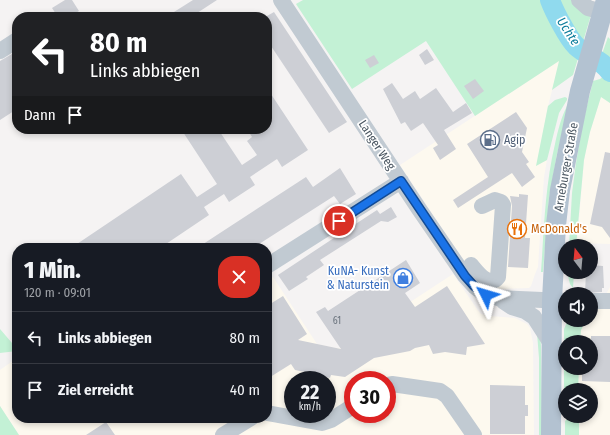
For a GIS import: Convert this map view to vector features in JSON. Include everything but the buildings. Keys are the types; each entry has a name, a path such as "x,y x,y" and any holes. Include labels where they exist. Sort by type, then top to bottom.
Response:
{"main road":[{"name":"Arneburger Straße","path":"558,287 556,225 560,190 586,69 602,21"},
{"name":"Arneburger Straße","path":"552,435 552,345 558,306"}],"street":[{"name":"Langer Weg","path":"281,0 465,276 474,286 486,295 498,298 558,300"},
{"path":"579,0 602,21"},
{"path":"0,51 12,43"},
{"path":"272,263 401,181"},
{"path":"471,265 484,279 493,281 497,280 503,205 501,202 495,200 482,206"},
{"name":"Langer Weg","path":"498,298 512,307 525,311 534,318 552,345"},
{"path":"598,301 610,301"},
{"path":"396,385 440,391 447,396 474,435"},
{"path":"272,414 322,423 331,420 344,412"},
{"path":"223,435 243,423"}],"shaded area":[{"path":"560,60 548,106 537,165 547,160 544,177 538,267 529,288 493,288 471,272 400,165"},
{"path":"601,96 610,103 610,244 598,244 598,239 577,239 584,160 590,132"},
{"path":"453,274 481,314 515,318 527,324 530,328 533,343 534,435 19,435 0,406 0,370 12,362 12,423 272,423 273,277 317,344 340,348"},
{"path":"610,287 610,435 579,435 579,423 598,423 598,383 565,383 565,375 598,375 598,335 566,335 567,327 598,327 598,294 606,294"}],"green space":[{"path":"303,0 572,0 591,15 573,75 552,90 559,61 475,116 426,41 352,89 296,4"},
{"path":"608,37 610,39 610,103 601,97 590,132 584,160 577,239 569,239 572,193 583,122 593,81 604,76 597,68"},
{"path":"565,97 567,100 559,113 547,160 536,166 548,106 555,100"},
{"path":"567,106 568,110 557,154 549,198 543,272 541,272 545,208 549,176 559,129"},
{"path":"569,279 574,279 573,287 570,284"},
{"path":"565,327 582,327 581,335 564,335"},
{"path":"0,329 12,343 12,352 0,353"},
{"path":"537,333 540,334 541,346 542,435 539,435 539,358"},
{"path":"564,375 579,375 578,383 564,383"},
{"path":"0,406 19,435 0,435"},
{"path":"565,423 579,423 579,435 565,435"}],"waterway":[{"name":"Uchte","path":"550,0 569,37 576,46 603,64 610,72"}],"place":[{"name":"Agip","path":"490,140"},
{"name":"McDonald's","path":"517,229"},
{"name":"KuNA- Kunst & Naturstein","path":"403,278"}],"route":[{"path":"339,221 401,181 465,276 474,286 486,295"}]}
